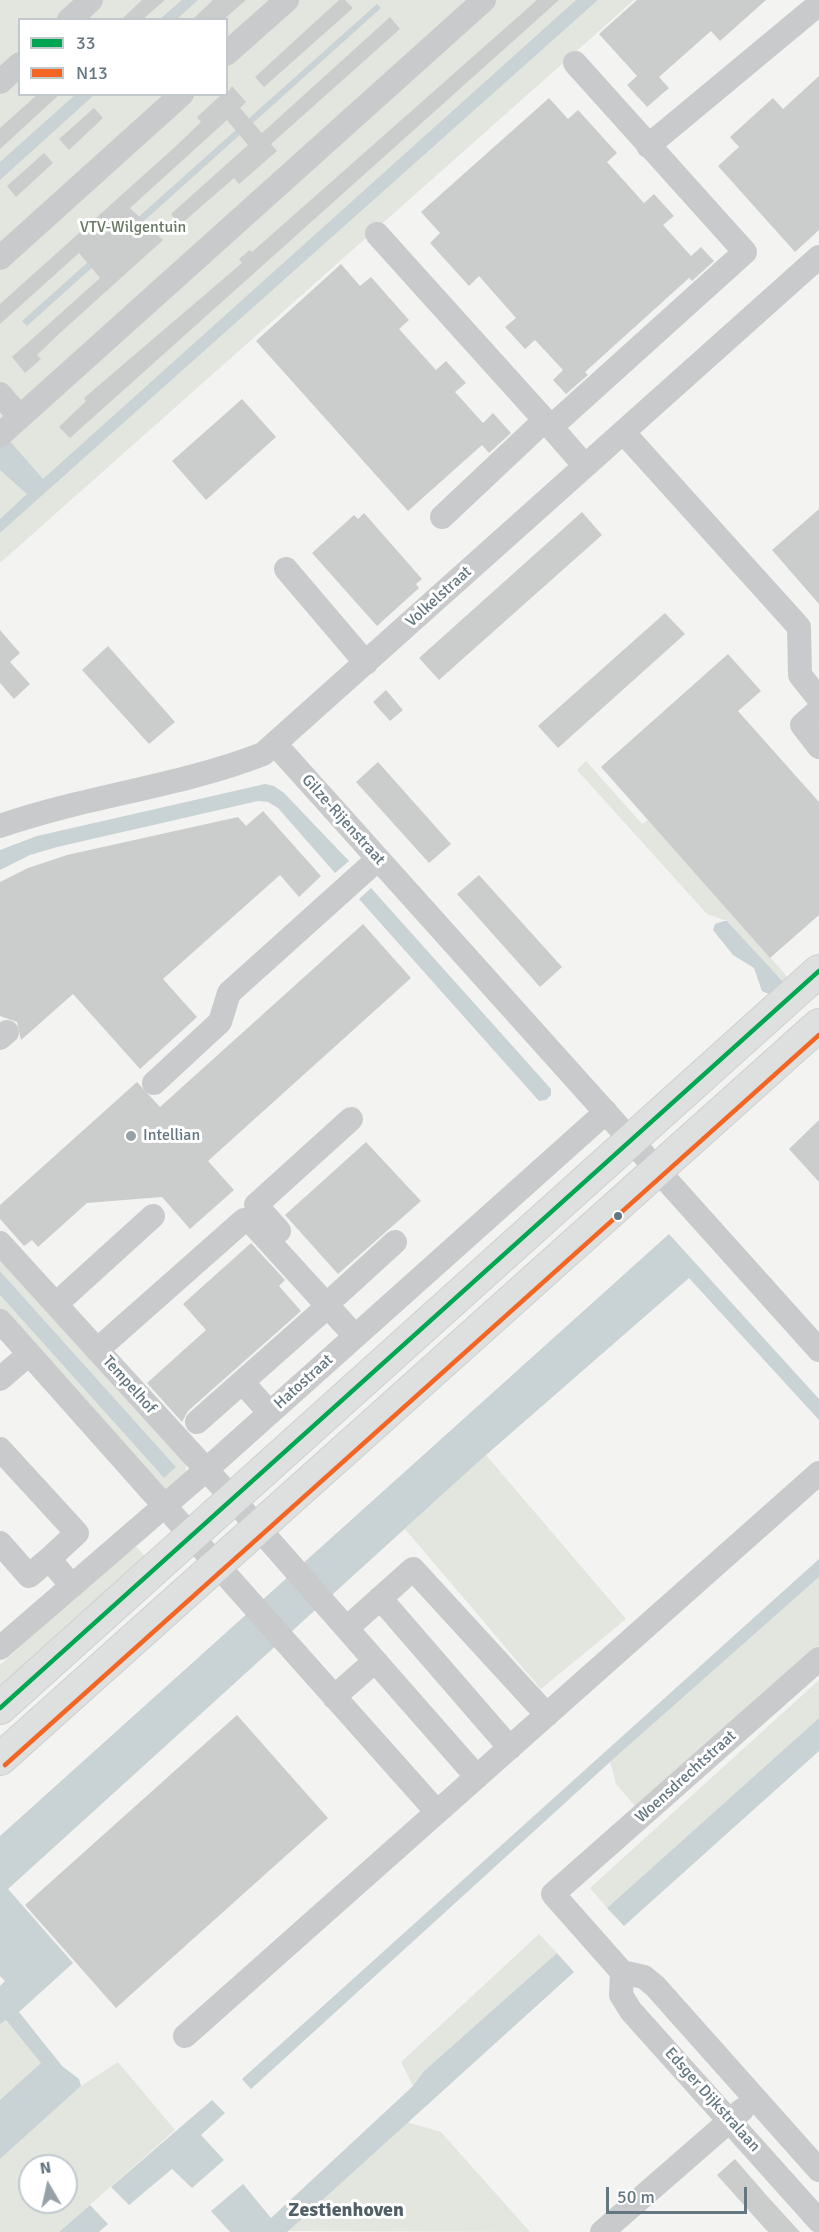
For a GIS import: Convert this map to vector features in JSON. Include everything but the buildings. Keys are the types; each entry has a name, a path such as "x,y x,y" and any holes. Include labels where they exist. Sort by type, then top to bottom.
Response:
{"main road":[{"path":"0,1708 631,1140 807,974"},
{"path":"0,1759 819,1025"}],"street":[{"path":"71,18 91,0"},
{"path":"228,52 287,0"},
{"path":"0,435 483,0"},
{"path":"648,146 819,4"},
{"path":"442,517 745,252 574,63"},
{"path":"0,82 18,66"},
{"path":"0,258 180,96"},
{"path":"377,234 585,466"},
{"name":"Volkelstraat","path":"0,826 46,810 228,768 263,754 276,745 819,257"},
{"path":"0,394 20,417"},
{"path":"622,432 799,627 800,675 819,699"},
{"path":"286,569 366,663"},
{"path":"811,717 819,747"},
{"name":"Gilze-Rijenstraat","path":"276,745 819,1350"},
{"path":"154,1083 220,1022 229,993 378,859"},
{"path":"807,974 819,954"},
{"name":"Hatostraat","path":"3,1640 72,1586 206,1470 606,1112"},
{"path":"351,1119 256,1205 332,1300 360,1331"},
{"path":"56,1304 153,1216"},
{"path":"97,1350 243,1220 252,1223 332,1300"},
{"path":"197,1422 395,1242"},
{"name":"Tempelhof","path":"0,1243 233,1499 477,1777"},
{"path":"0,1321 437,1812"},
{"path":"0,1379 29,1354"},
{"path":"242,1382 270,1413"},
{"path":"0,1449 77,1533 29,1576 0,1543"},
{"path":"185,2036 819,1473"},
{"path":"49,1558 72,1586"},
{"path":"347,1628 413,1569 547,1715"},
{"path":"380,1599 510,1748"},
{"name":"Woensdrechtstraat","path":"553,1894 819,1659"},
{"path":"334,1697 375,1661"},
{"name":"Edsger Dijkstralaan","path":"553,1894 622,1972 644,1977 656,1986 819,2170"},
{"name":"Edsger Dijkstralaan","path":"622,1972 621,1995 631,2011 731,2120 819,2221"},
{"path":"602,2232 756,2098"}],"green space":[{"name":"VTV-Wilgentuin","path":"0,0 586,0 0,528"},
{"path":"598,0 634,0 0,563 0,533"},
{"path":"586,761 642,824 648,820 793,983 783,992 778,985 782,982 727,921 707,914 577,770"},
{"path":"0,1252 186,1461 186,1473 171,1488 164,1490 0,1312 0,1295 164,1478 176,1467 0,1271"},
{"path":"486,1455 626,1619 541,1689 405,1529"},
{"path":"134,1544 150,1562 0,1697 0,1665"},
{"path":"819,1577 819,1650 640,1812 616,1784 610,1762"},
{"path":"819,1680 819,1718 607,1908 590,1888"},
{"path":"539,1934 557,1953 424,2071 413,2086 401,2062"},
{"path":"6,2020 42,2063 0,2100 0,2024"},
{"path":"118,2062 175,2130 59,2232 0,2232 0,2159 81,2086"},
{"path":"407,2122 441,2132 530,2232 286,2231"}],"shaded area":[{"path":"182,0 198,0 178,18 161,18"},
{"path":"576,0 598,0 0,533 0,519 27,494 0,470 0,430 43,479"},
{"path":"377,4 381,8 27,326 22,321"},
{"path":"74,96 93,96 0,180 0,162"},
{"path":"265,784 274,786 284,793 349,861 335,873 278,808 268,802 258,801 57,847 30,855 0,870 0,850 37,836"},
{"path":"371,888 551,1089 551,1095 546,1100 539,1101 359,899"},
{"path":"727,921 783,982 779,985 780,988 771,995 762,991 754,968 733,955 713,930 715,924"},
{"path":"669,1234 819,1399 819,1420 689,1278 486,1455 8,1889 73,1963 19,2012 62,2066 79,2079 81,2086 0,2159 0,2100 41,2063 6,2020 0,2024 0,1986 5,1981 0,1976 0,1836"},
{"path":"0,1271 176,1467 164,1478 0,1295"},
{"path":"819,1559 819,1577 610,1762 251,2089 242,2079"},
{"path":"819,1718 819,1751 624,1926 607,1908"},
{"path":"557,1953 574,1972 287,2232 230,2232 211,2211 243,2184 271,2218 413,2086 424,2071"},
{"path":"212,2100 225,2113 201,2135 224,2160 192,2188 172,2169 129,2205 111,2187"},
{"path":"90,2205 108,2224 99,2232 59,2232"}],"transit line":[{"name":"33","path":"0,1708 819,971"},
{"name":"N13","path":"5,1765 819,1035"}],"place":[{"name":"Intellian","path":"131,1136"}],"district":[{"name":"Zestienhoven","path":"346,2211"}]}
